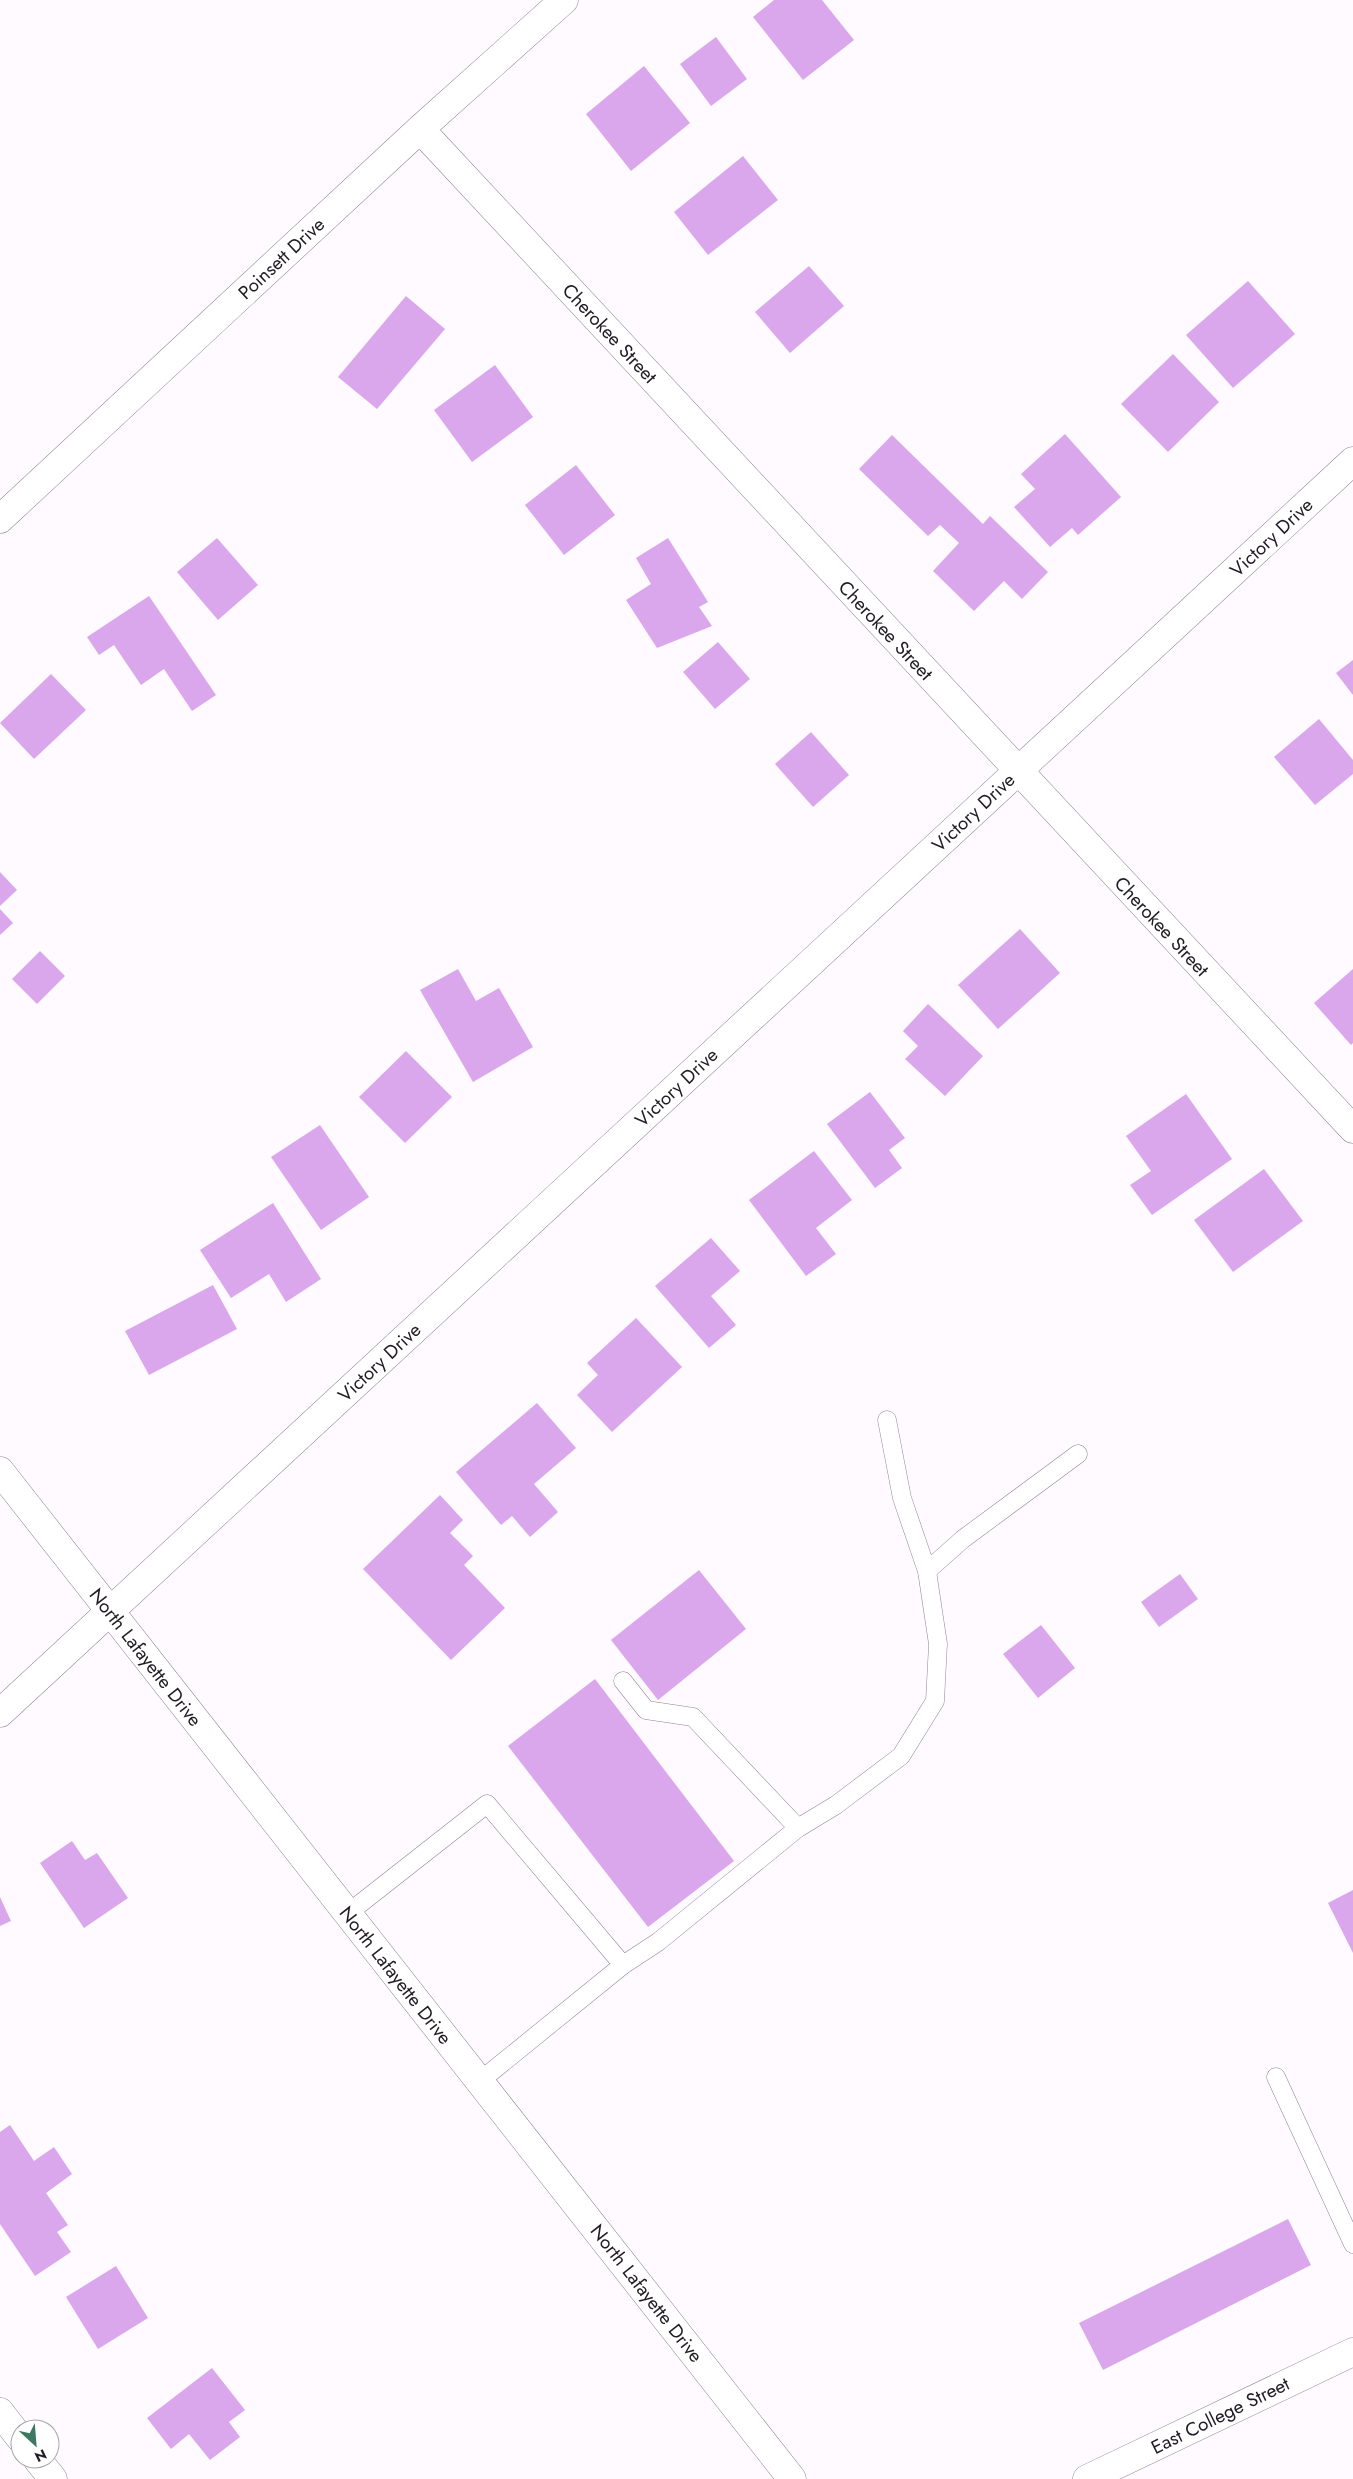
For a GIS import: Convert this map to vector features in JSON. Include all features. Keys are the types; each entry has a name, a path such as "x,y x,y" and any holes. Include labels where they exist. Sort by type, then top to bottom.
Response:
{"street":[{"name":"Poinsett Drive","path":"0,519 420,129 564,0"},
{"name":"Cherokee Street","path":"420,129 1353,1130"},
{"name":"Victory Drive","path":"0,1713 1353,461"},
{"name":"North Lafayette Drive","path":"0,1471 792,2479"},
{"name":"East College Street","path":"1087,2479 1353,2352"},
{"path":"0,2412 10,2425"},
{"path":"45,2469 53,2479"}],"lane":[{"path":"480,2081 623,1965 658,1942 798,1828 836,1805 901,1756 935,1701 938,1644 928,1571 902,1498 887,1420"},
{"path":"928,1571 963,1539 1078,1454"},
{"path":"623,1681 646,1710 693,1716 798,1828"},
{"path":"348,1914 487,1804 623,1965"},
{"path":"1276,2076 1353,2244"}],"building":[{"path":"774,0 822,0 854,40 803,80 753,17"},
{"path":"716,37 747,79 711,106 680,64"},
{"path":"644,66 690,123 631,171 586,114"},
{"path":"743,156 778,200 708,255 674,212"},
{"path":"809,266 844,306 790,353 755,312"},
{"path":"1248,281 1295,334 1233,388 1186,335"},
{"path":"406,296 445,329 377,409 338,377"},
{"path":"1173,354 1219,402 1168,452 1121,404"},
{"path":"495,365 533,417 472,462 434,410"},
{"path":"1065,434 1121,497 1078,535 1072,528 1050,547 1014,507 1035,489 1021,474"},
{"path":"892,435 983,524 990,516 1048,572 1022,599 1004,581 974,611 933,571 959,543 940,525 928,536 859,469"},
{"path":"576,465 615,515 564,555 525,505"},
{"path":"217,538 258,585 218,620 177,572"},
{"path":"668,538 708,602 699,607 712,626 657,648 626,600 651,584 636,558"},
{"path":"149,596 216,695 192,711 164,669 141,685 114,645 99,655 87,637"},
{"path":"718,642 750,679 715,709 683,672"},
{"path":"1353,660 1353,695 1336,673"},
{"path":"51,674 86,710 34,759 0,723"},
{"path":"1319,719 1353,760 1353,774 1315,805 1274,757"},
{"path":"811,732 849,775 813,807 775,764"},
{"path":"0,872 17,890 0,906"},
{"path":"0,909 13,923 0,935"},
{"path":"1020,929 1060,973 998,1029 958,985"},
{"path":"40,951 65,976 37,1004 12,979"},
{"path":"458,969 476,1001 499,988 533,1047 473,1082 420,990"},
{"path":"1353,969 1353,1043 1351,1045 1314,1003"},
{"path":"928,1004 983,1056 945,1096 905,1059 918,1046 903,1031"},
{"path":"406,1051 452,1097 405,1143 359,1097"},
{"path":"870,1092 905,1138 889,1150 902,1168 875,1188 827,1124"},
{"path":"1186,1094 1232,1159 1152,1215 1130,1185 1151,1171 1126,1136"},
{"path":"320,1125 369,1197 321,1230 271,1157"},
{"path":"814,1151 852,1200 816,1228 836,1254 806,1276 749,1200"},
{"path":"1264,1169 1303,1221 1233,1272 1194,1220"},
{"path":"273,1203 321,1279 286,1302 269,1274 231,1298 200,1250"},
{"path":"711,1238 740,1271 711,1296 736,1325 709,1348 655,1286"},
{"path":"213,1285 237,1329 149,1375 125,1331"},
{"path":"636,1318 682,1367 612,1432 577,1395 598,1375 587,1363"},
{"path":"537,1403 576,1448 534,1484 558,1512 530,1537 512,1516 501,1525 456,1472"},
{"path":"440,1495 463,1520 450,1533 473,1556 464,1565 505,1608 451,1660 363,1569"},
{"path":"699,1570 746,1629 658,1700 611,1640"},
{"path":"1180,1574 1198,1599 1159,1627 1141,1602"},
{"path":"1041,1625 1075,1668 1038,1698 1003,1654"},
{"path":"595,1679 734,1861 648,1927 508,1746"},
{"path":"72,1841 85,1860 97,1853 128,1898 84,1928 40,1863"},
{"path":"1353,1890 1353,1953 1328,1903"},
{"path":"0,1897 11,1921 0,1926"},
{"path":"10,2125 34,2161 54,2147 72,2174 46,2193 68,2225 57,2232 71,2252 35,2276 0,2224 0,2132"},
{"path":"1288,2219 1311,2265 1103,2370 1079,2323"},
{"path":"116,2266 148,2318 98,2349 66,2297"},
{"path":"212,2368 245,2410 229,2422 240,2437 210,2460 189,2434 171,2449 147,2418"}]}
